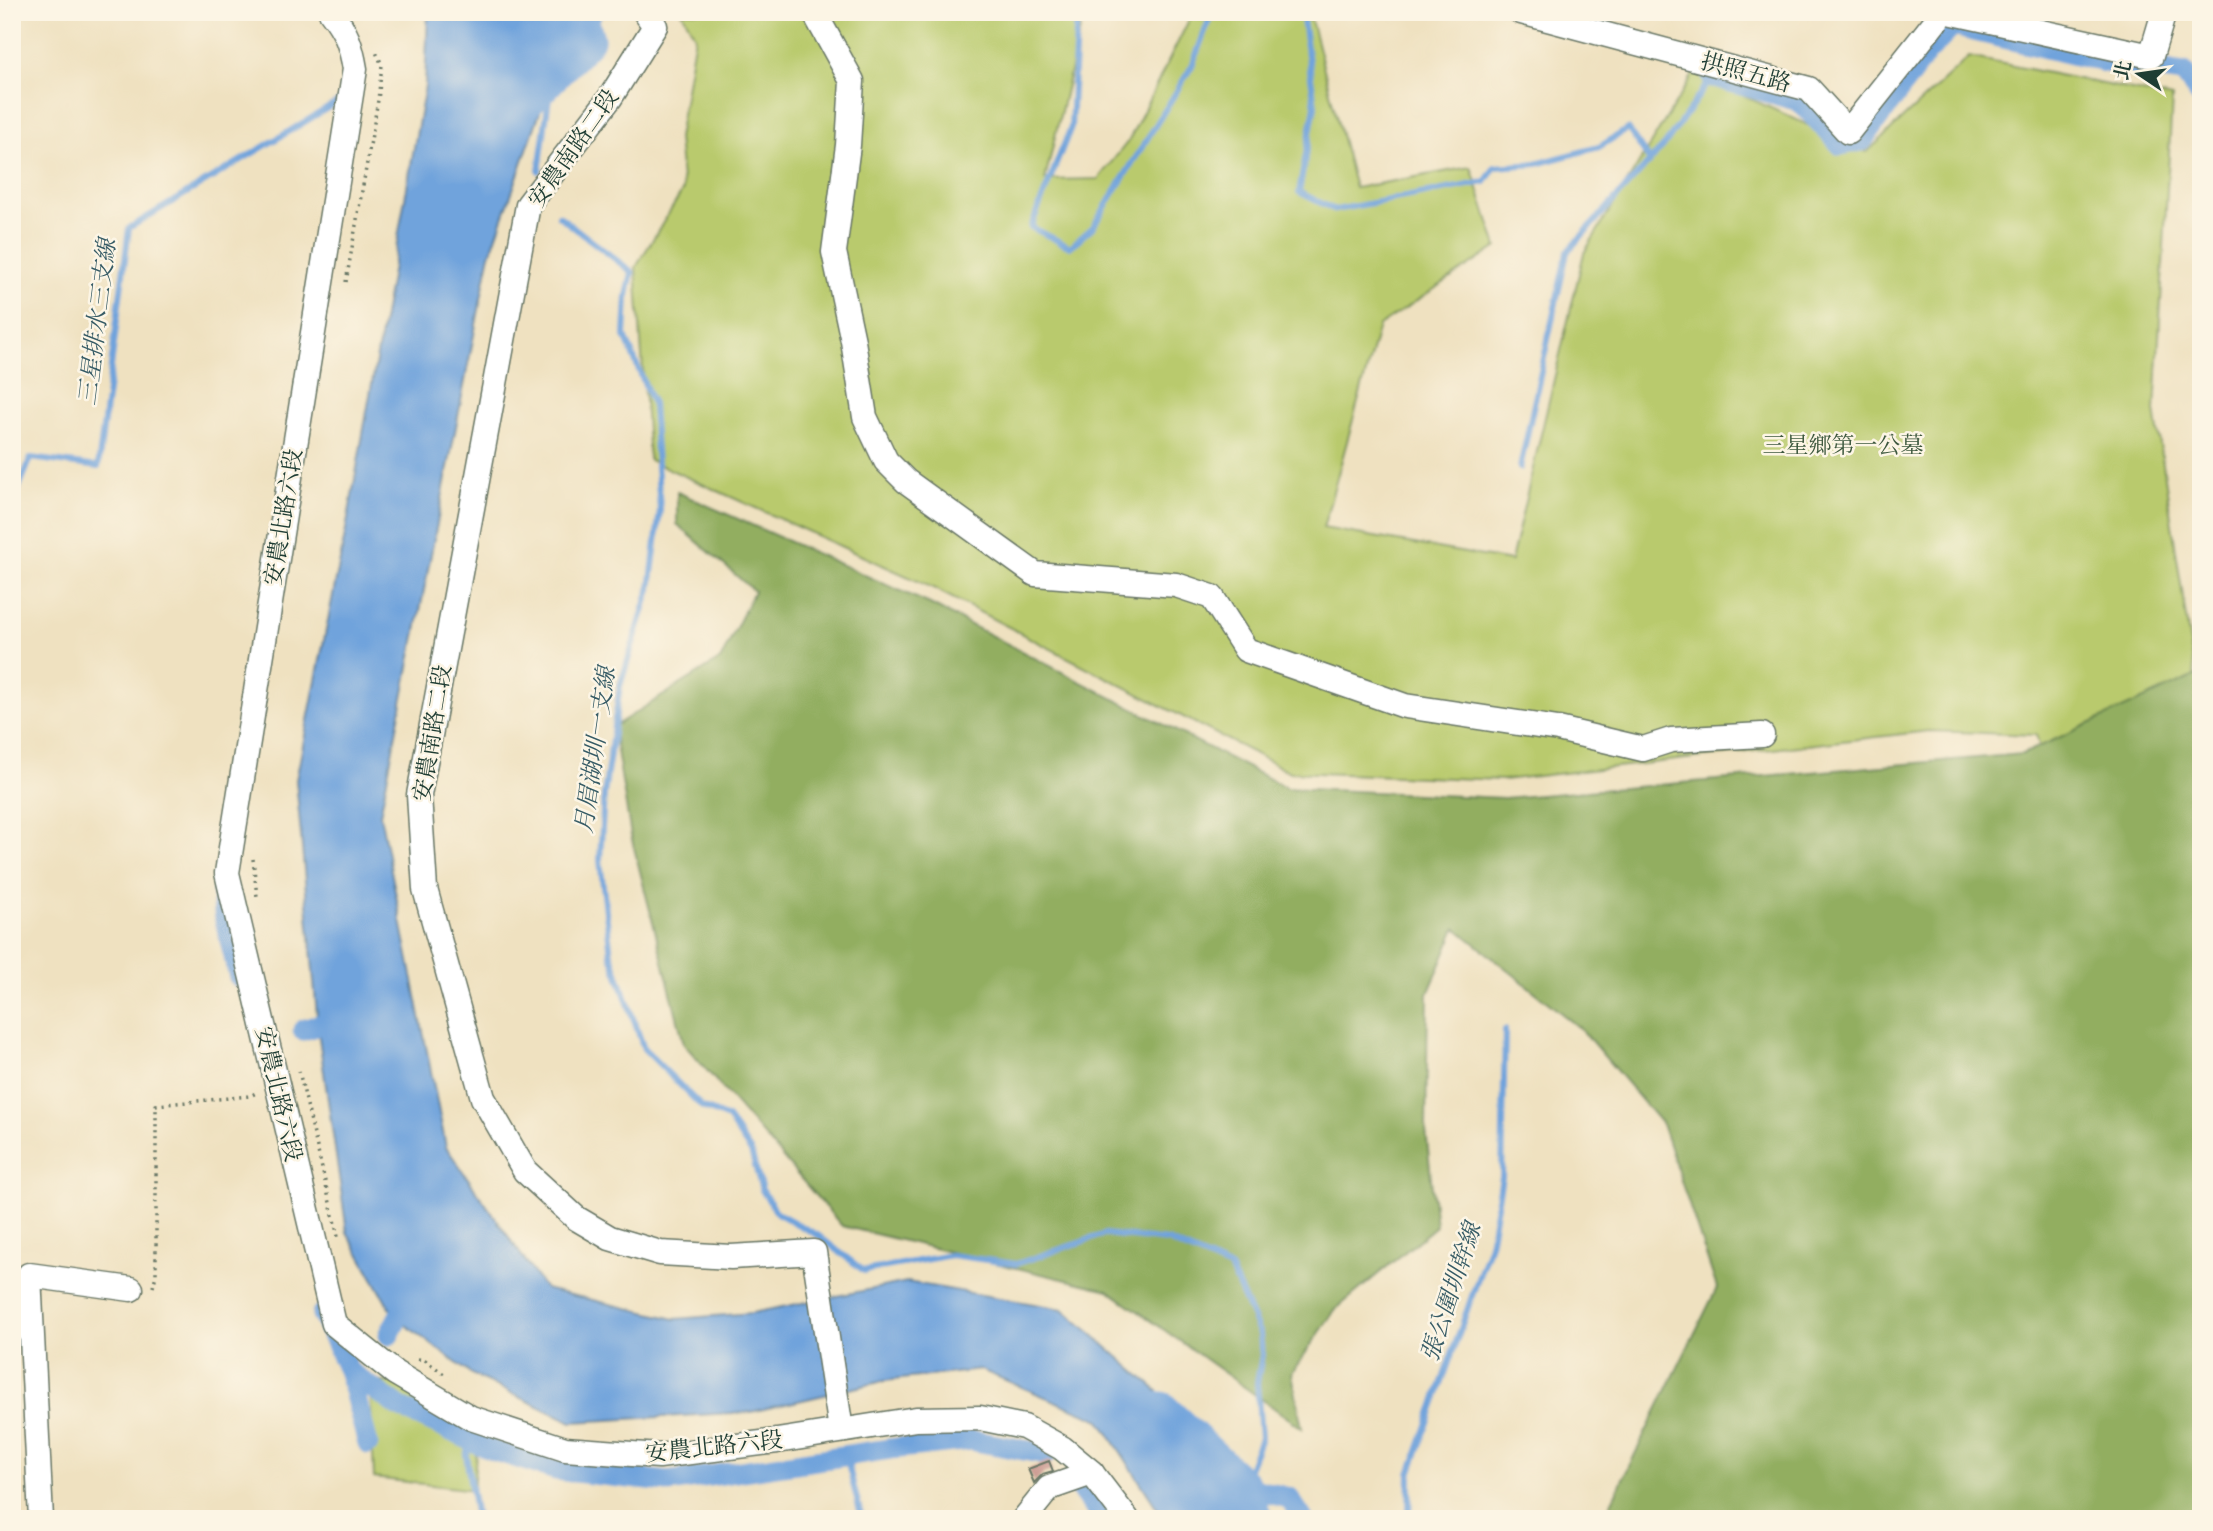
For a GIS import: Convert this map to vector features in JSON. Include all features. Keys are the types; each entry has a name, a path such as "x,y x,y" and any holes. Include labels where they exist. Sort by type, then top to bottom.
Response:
{"street":[{"name":"安農北路六段","path":"331,12 351,44 355,69 226,873 334,1324 396,1373 471,1418 565,1449 659,1456 916,1419 980,1418 1024,1427 1062,1448 1092,1474 1127,1519"},
{"name":"安農南路二段","path":"645,12 655,26 610,98 528,205 419,794 425,889 483,1098 525,1171 576,1218 610,1238 660,1253 731,1256 814,1251 841,1430"},
{"path":"814,12 852,82 848,145 834,252 853,341 865,417 886,461 906,481 1035,574 1176,585 1212,597 1246,650 1405,706 1558,729 1643,749 1671,740 1762,735"},
{"name":"拱照五路","path":"1521,12 1809,89 1848,132 1943,12"},
{"path":"1949,12 2151,56 2164,12"},
{"path":"41,1519 23,1392 29,1275 131,1289"},
{"path":"1024,1519 1049,1488 1092,1474"}],"path":[{"path":"344,294 382,65 372,45"},
{"path":"254,849 258,901"},
{"path":"296,1059 342,1252"},
{"path":"131,1289 152,1291 156,1275 156,1105 250,1096"},
{"path":"381,1362 425,1360 447,1376"}],"green space":[{"name":"三星鄉第一公墓","path":"682,12 1084,12 1045,180 1098,179 1129,140 1193,12 1309,12 1355,188 1471,167 1497,247 1379,326 1323,528 1511,561 1584,253 1694,73 1867,152 1969,57 2172,98 2155,411 2201,718 2122,1007 2036,735 1929,731 1503,780 1290,772 931,587 649,460 636,267 683,190 678,138 695,36"},
{"path":"677,492 930,604 1287,788 1504,798 2023,754 2201,673 2201,1519 1603,1519 1717,1288 1662,1124 1582,1030 1456,928 1428,994 1426,1130 1436,1226 1335,1310 1292,1373 1302,1428 1108,1290 842,1226 684,1044 631,836 613,727 721,659 754,591 677,524"},
{"path":"390,1381 478,1430 473,1490 374,1478 370,1384"}],"water":[{"path":"428,12 575,12 489,258 380,815 446,1147 545,1289 675,1319 752,1313 907,1282 1063,1309 1168,1400 1245,1519 1164,1519 1100,1420 981,1370 884,1381 751,1412 572,1422 471,1374 395,1317 347,1232 319,1038 296,780 345,535 425,86"}],"building":[{"path":"1049,1461 1053,1471 1043,1474 1034,1483 1028,1469"}],"waterway":[{"path":"519,108 586,39 578,12"},
{"name":"張公圍圳幹線","path":"586,39 601,12"},
{"path":"1077,12 1071,127 1031,227 1070,247 1093,227 1192,66 1212,12"},
{"path":"1302,12 1315,106 1299,192 1335,210 1485,182 1495,167 1536,164 1599,147 1628,129 1650,161 1666,143 1712,77"},
{"path":"1712,77 1799,101 1841,145 1862,141 1926,54 1953,26 2105,62 2184,73 2201,96"},
{"name":"月眉湖圳一支線","path":"539,171 552,75"},
{"name":"三星排水三支線","path":"12,504 31,458 98,467 129,228 341,100"},
{"path":"1520,468 1567,252 1650,161"},
{"name":"月眉湖圳一支線","path":"559,216 632,272 627,296 625,336 653,404 660,510 650,589 620,686 604,794 600,860 611,955 644,1049 702,1107 728,1118 751,1152 762,1190 777,1213 819,1236 864,1271 951,1255 1016,1264 1105,1234 1168,1241 1230,1268 1260,1334 1262,1355 1257,1383 1261,1438 1242,1486"},
{"path":"222,892 225,920 239,977"},
{"path":"303,1030 344,1017"},
{"name":"張公圍圳幹線","path":"1409,1519 1410,1474 1490,1244 1502,1177 1505,1030"},
{"path":"389,1335 411,1293"},
{"path":"322,1314 349,1372 401,1408 492,1450 556,1470 668,1482 890,1449 970,1440 1046,1454"},
{"path":"349,1372 368,1444"},
{"path":"1161,1410 1242,1486 1254,1519"},
{"path":"472,1441 466,1455 476,1519"},
{"path":"846,1456 862,1519"},
{"path":"1242,1486 1289,1498 1303,1519"},
{"path":"1079,1487 1103,1519"}]}
